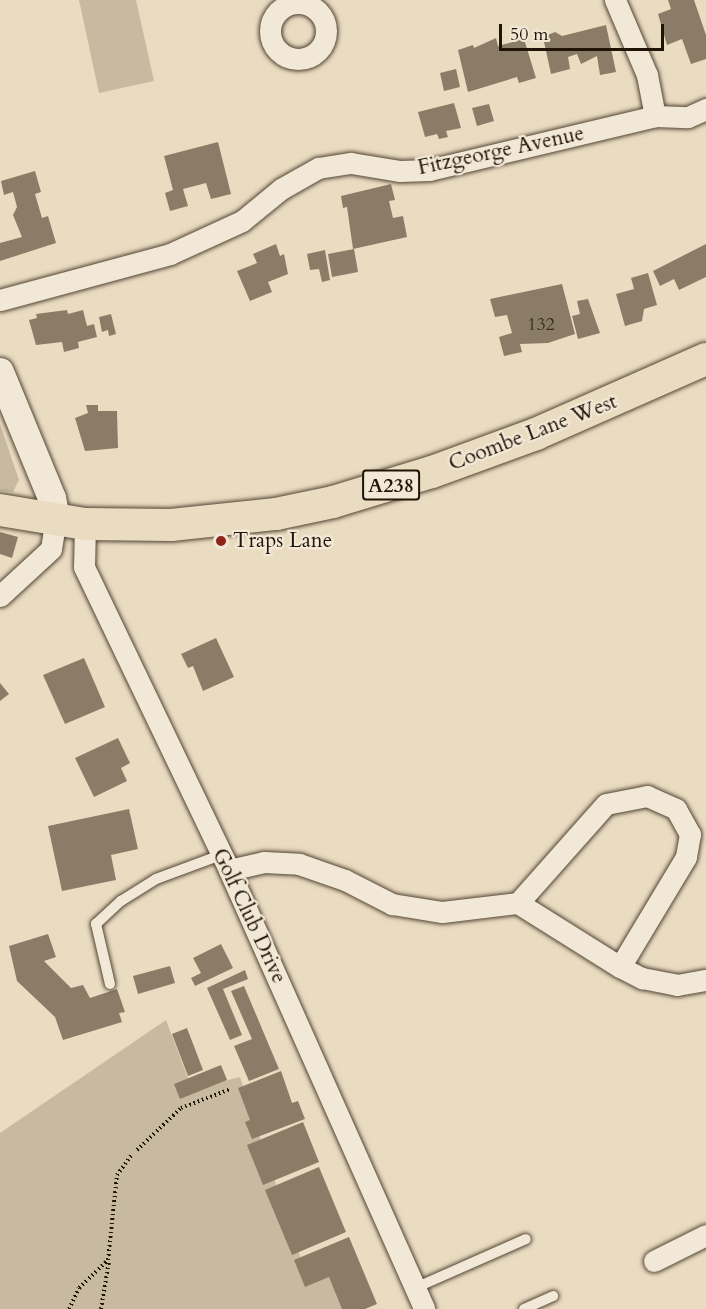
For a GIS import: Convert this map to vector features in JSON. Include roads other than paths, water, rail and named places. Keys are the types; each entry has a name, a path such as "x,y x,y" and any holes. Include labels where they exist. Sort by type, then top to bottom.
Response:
{"main road":[{"name":"Coombe Lane West","path":"0,510 70,521 192,523 276,514 333,501 432,472 536,434 706,359"},
{"path":"0,372 52,498 70,521"}],"street":[{"path":"615,0 647,75 655,116"},
{"name":"Fitzgeorge Avenue","path":"0,300 170,254 242,221 281,189 318,168 351,163 399,171 429,170 655,116 700,115"},
{"path":"0,596 51,549 70,521"},
{"name":"Golf Club Drive","path":"70,521 84,567 225,862 424,1309"},
{"path":"518,903 606,804 647,796 676,809 690,834 686,857 620,966"},
{"path":"225,862 299,864 345,880 392,904 442,912 518,903 642,978 677,985 706,980"},
{"path":"654,1261 706,1235"}],"lane":[{"path":"110,984 96,924 121,901 156,879 225,862"},
{"path":"415,1288 526,1239"},
{"path":"524,1309 552,1296"}],"place":[{"name":"Traps Lane","path":"221,541"}]}
